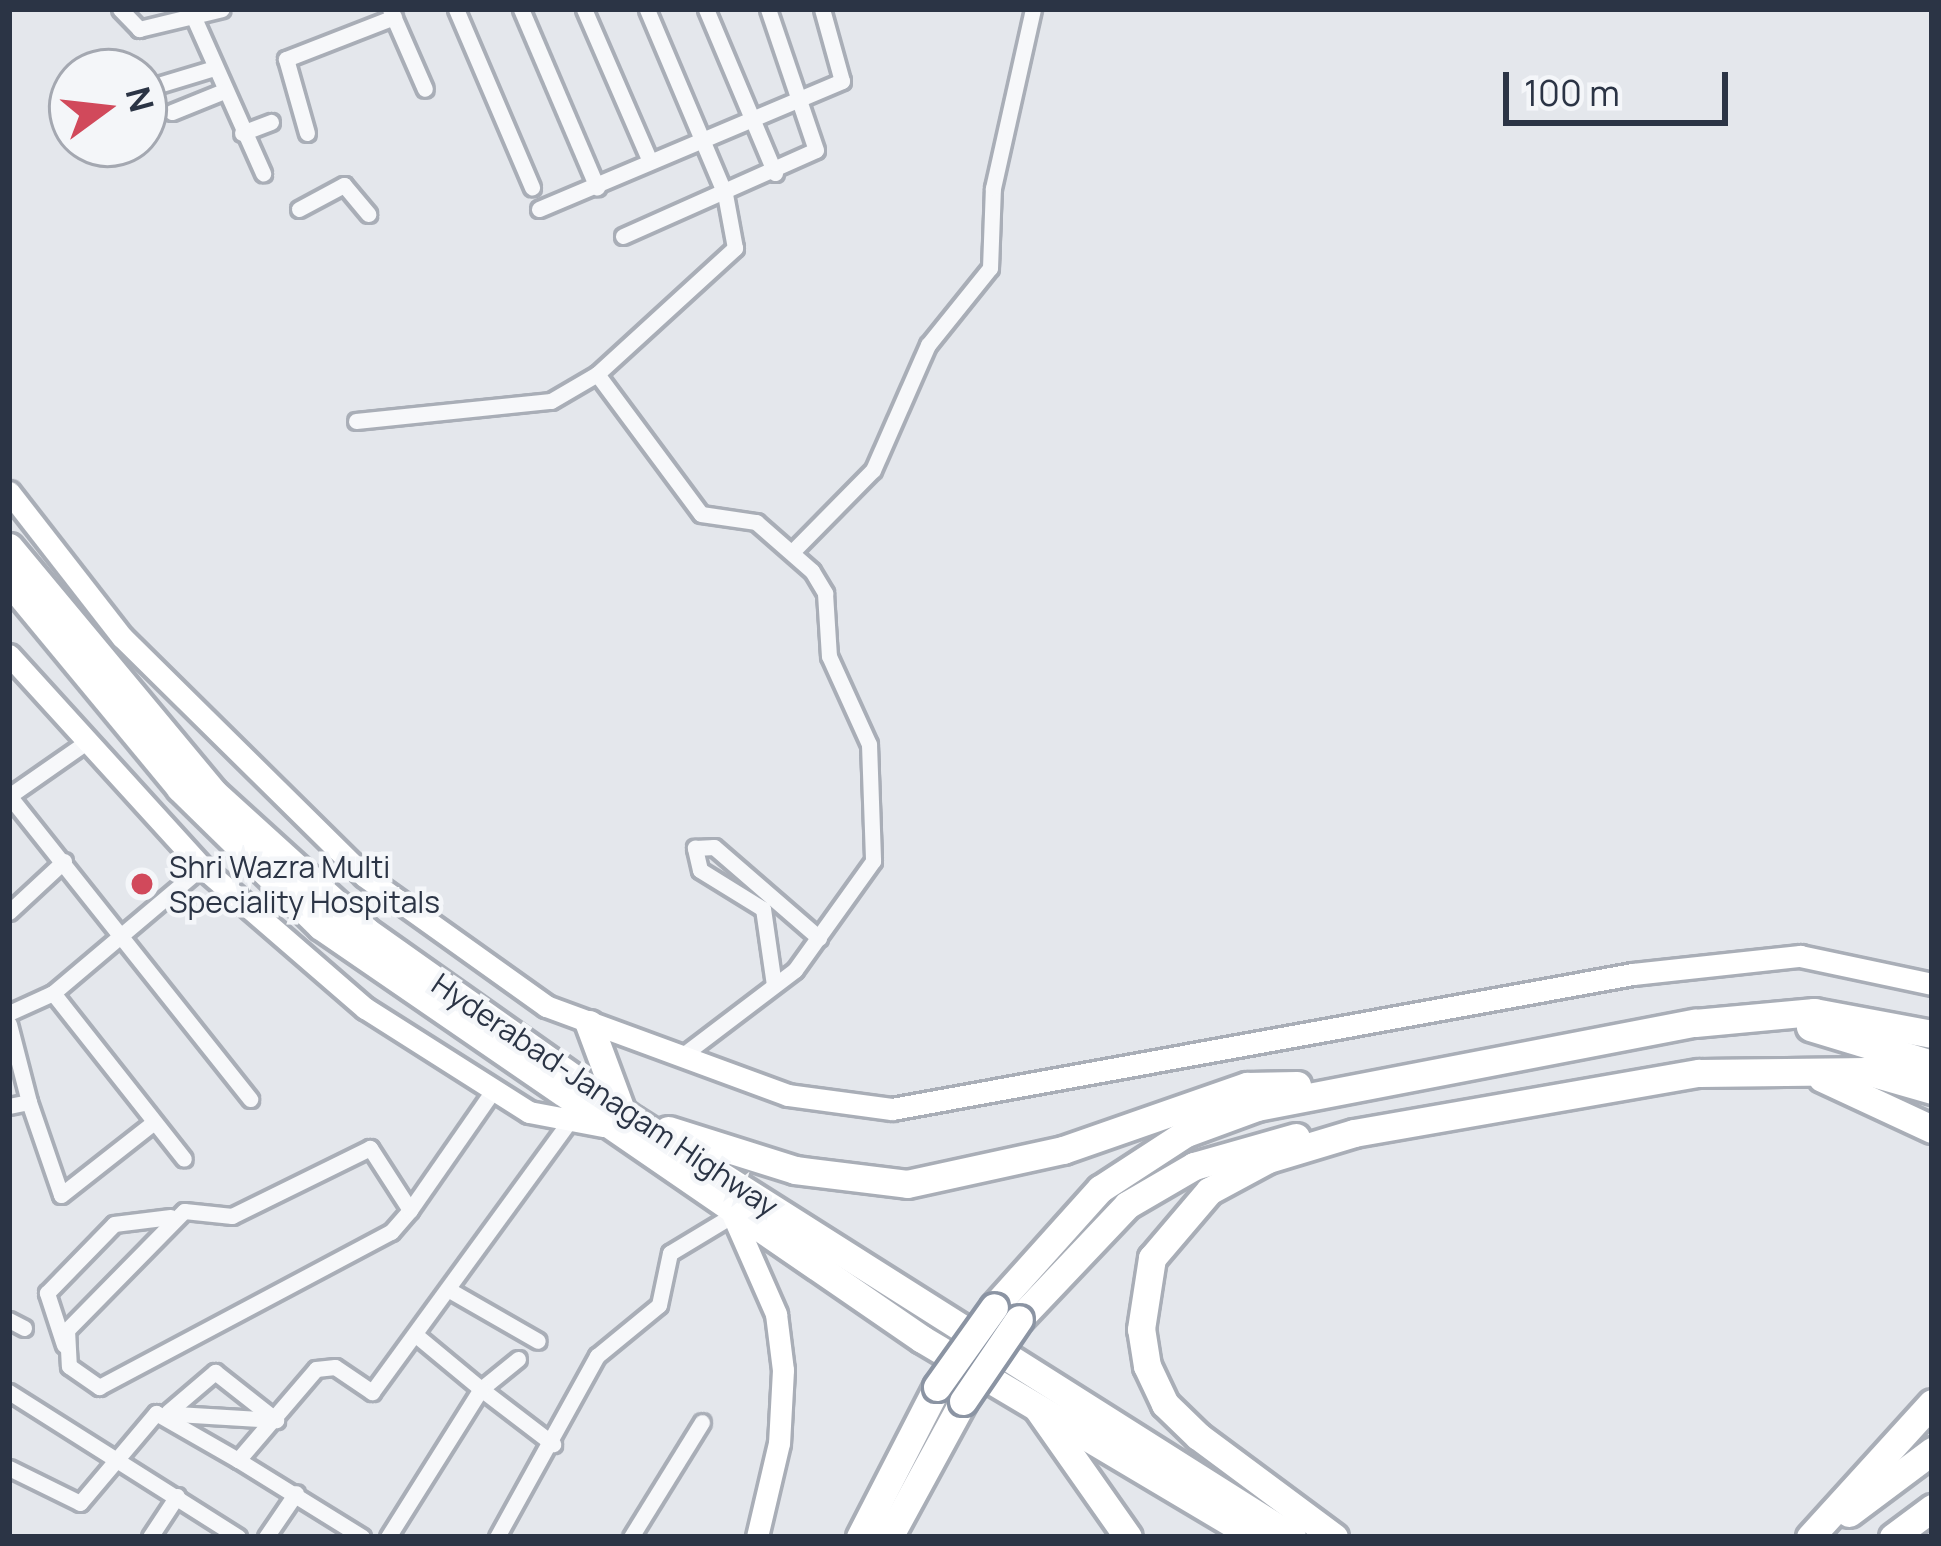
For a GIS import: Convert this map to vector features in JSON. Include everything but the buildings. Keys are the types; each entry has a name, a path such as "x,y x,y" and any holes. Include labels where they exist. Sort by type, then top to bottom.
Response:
{"highway":[{"name":"Hyderabad-Janagam Highway","path":"9,547 141,712 292,870 619,1118 730,1210 1036,1406 1255,1537"},
{"name":"Hyderabad-Janagam Highway","path":"9,581 180,788 321,926 619,1118 1292,1537"},
{"path":"589,1024 619,1118 794,1170 907,1184 1063,1150 1247,1086 1343,1084 1814,1012 1932,1034"},
{"path":"1778,1015 1932,1064"},
{"path":"889,1537 1006,1313 1127,1205 1195,1166 1255,1143 1354,1133 1780,1066 1866,1071 1932,1090"},
{"path":"1780,1066 1932,1129"},
{"path":"860,1537 938,1388 1006,1313 1100,1190 1186,1133 1343,1084"},
{"path":"1334,1537 1165,1404 1141,1329 1151,1258 1209,1191 1268,1159 1354,1133"},
{"path":"1036,1406 1128,1537"},
{"path":"1814,1537 1927,1409"},
{"path":"1814,1537 1932,1451"},
{"path":"1893,1537 1932,1508"}],"street":[{"path":"120,9 139,29 221,9"},
{"path":"456,9 532,187"},
{"path":"520,9 597,187"},
{"path":"584,9 649,159"},
{"path":"356,421 551,401 597,374 735,248 724,194 647,9"},
{"path":"706,9 775,173"},
{"path":"623,236 775,173 816,150 768,9"},
{"path":"538,209 597,187 702,136 800,102 844,78 822,9"},
{"path":"794,550 873,470 928,345 990,268 993,188 1033,9"},
{"path":"307,133 286,59 392,13 425,89"},
{"path":"191,14 263,173"},
{"path":"168,82 214,68"},
{"path":"172,112 224,91"},
{"path":"242,133 272,122"},
{"path":"299,209 344,185 368,214"},
{"path":"597,374 701,514 756,522 794,550 825,593 830,656 869,744 873,861 819,938 774,985 682,1055"},
{"path":"9,492 122,637 264,785 492,972 589,1024 788,1095 892,1108 1633,974 1800,956 1932,984"},
{"path":"9,655 82,745 202,867 365,1008 492,1092 570,1120 619,1118"},
{"path":"82,745 10,797 250,1099"},
{"path":"774,985 763,909 700,870 694,848 714,847 819,938"},
{"path":"9,912 64,861"},
{"path":"9,1013 53,993 202,867"},
{"path":"53,993 184,1159"},
{"path":"9,1024 29,1102 66,1196 154,1122"},
{"path":"410,1210 370,1148 232,1216 114,1224 47,1293 78,1380 99,1387 391,1232 410,1210 492,1092"},
{"path":"9,1106 29,1102"},
{"path":"238,1460 322,1366 372,1392 451,1291 570,1120"},
{"path":"497,1537 554,1444 597,1357 659,1305 678,1243 730,1210 776,1314 784,1370 779,1443 757,1537"},
{"path":"64,1345 67,1330 171,1217"},
{"path":"451,1291 538,1341"},
{"path":"417,1336 554,1444"},
{"path":"388,1537 481,1390 518,1359"},
{"path":"168,1412 208,1372 276,1420"},
{"path":"9,1392 118,1456 238,1537"},
{"path":"9,1468 80,1504 145,1418 168,1412 276,1420"},
{"path":"168,1412 362,1537"},
{"path":"631,1537 702,1422"},
{"path":"266,1537 296,1493"},
{"path":"150,1537 177,1496"}],"place":[{"name":"Shri Wazra Multi Speciality Hospitals","path":"142,884"}]}
